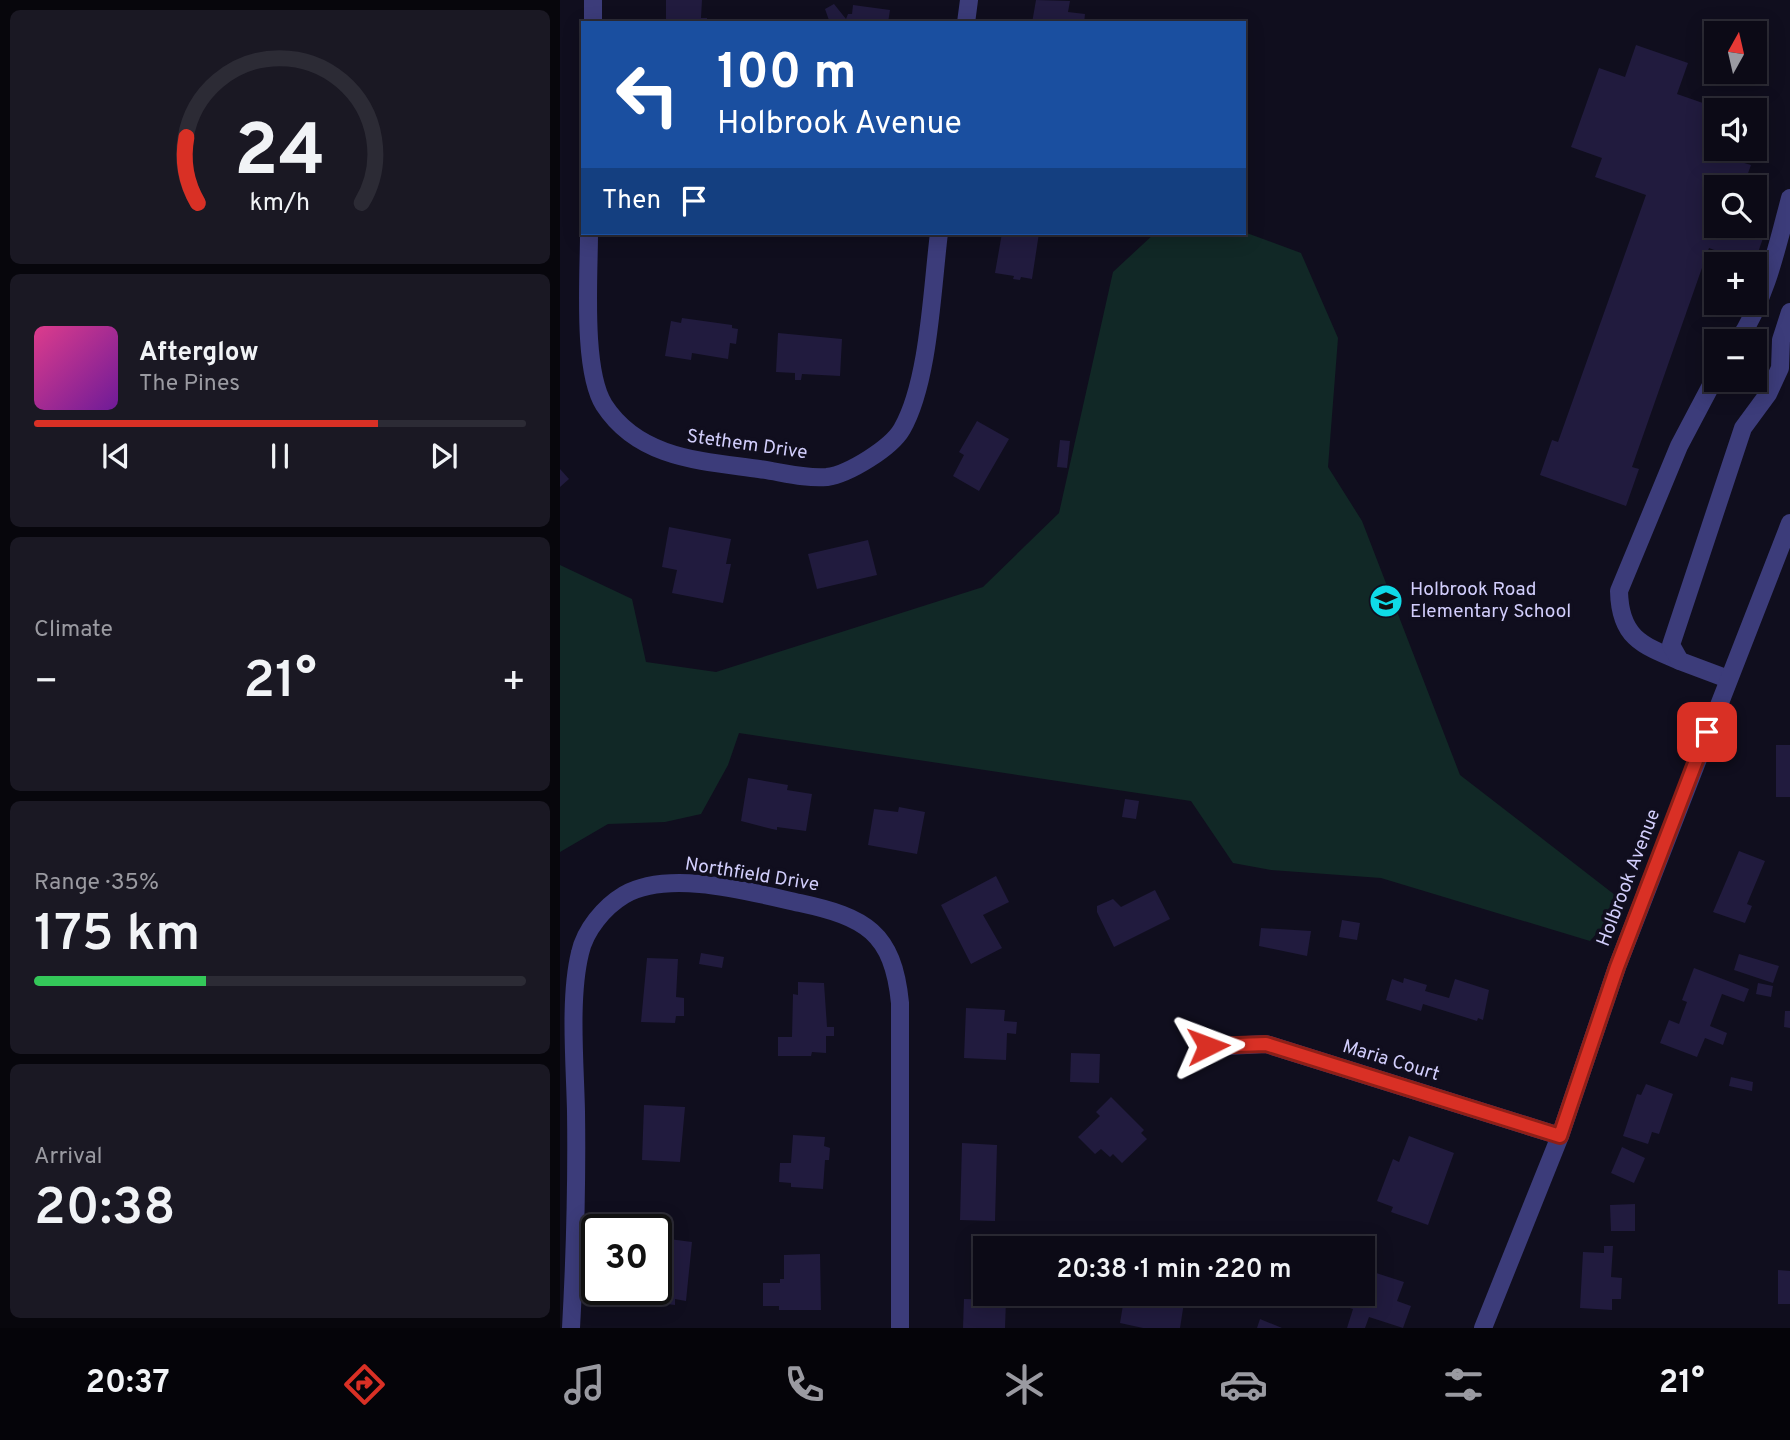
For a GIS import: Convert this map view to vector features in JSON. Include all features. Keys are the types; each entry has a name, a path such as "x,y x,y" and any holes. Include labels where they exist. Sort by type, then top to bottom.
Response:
{"street":[{"path":"593,0 593,21"},
{"path":"966,21 969,0"},
{"path":"1746,329 1774,257 1790,198"},
{"name":"Stethem Drive","path":"590,235 588,313 594,376 602,402 616,422 642,443 676,457 829,477 878,453 901,431 915,400 939,235"},
{"path":"1679,661 1671,645 1674,629 1744,428 1768,394 1780,368 1781,340 1790,312"},
{"path":"1708,392 1679,446 1619,591 1619,617 1645,647 1728,679"},
{"name":"Holbrook Avenue","path":"1483,1328 1560,1136 1617,967 1790,523"},
{"name":"Northfield Drive","path":"571,1328 576,1133 575,1041 580,952 600,916 624,895 640,888 679,882 835,911 873,930 894,963 900,1003 900,1328"},
{"name":"Maria Court","path":"1208,1046 1266,1044 1560,1136"}],"green space":[{"path":"1246,233 1301,253 1338,338 1328,467 1362,521 1460,775 1624,902 1590,941 1381,878 1271,870 1233,863 1191,801 739,733 728,765 701,814 665,822 608,824 560,852 560,565 632,599 646,662 716,672 983,587 1059,513 1113,272 1153,235 1246,235"}],"building":[{"path":"666,0 702,0 701,18 707,18 707,21 666,21"},
{"path":"1036,0 1070,1 1068,12 1085,14 1084,21 1032,21"},
{"path":"834,4 846,19 848,14 852,14 853,5 890,10 888,21 829,21 825,9"},
{"path":"1636,45 1688,63 1677,94 1704,103 1704,161 1741,161 1751,165 1747,175 1704,175 1704,238 1763,238 1758,252 1720,252 1709,248 1708,252 1704,252 1704,262 1632,467 1639,469 1626,506 1540,475 1552,440 1558,442 1646,195 1595,177 1602,158 1571,147 1599,68 1625,77"},
{"path":"1002,235 1039,235 1032,279 1013,279 1014,276 995,273"},
{"path":"682,318 732,325 732,328 738,329 736,344 730,343 728,359 692,353 691,360 665,356 671,321 681,323"},
{"path":"778,333 842,339 840,376 802,374 801,380 795,380 795,373 776,372"},
{"path":"977,421 1009,439 979,491 953,476 964,455 959,452"},
{"path":"1060,440 1070,441 1067,468 1057,467"},
{"path":"560,469 569,479 560,487"},
{"path":"669,527 731,539 726,564 731,564 723,603 672,593 677,570 662,567"},
{"path":"868,540 877,575 817,589 808,554"},
{"path":"1776,745 1790,745 1790,797 1776,797"},
{"path":"748,778 788,785 787,790 812,794 806,831 777,827 777,830 741,821"},
{"path":"1125,799 1139,801 1136,819 1122,817"},
{"path":"899,807 925,812 917,854 868,845 874,809 898,812"},
{"path":"1739,851 1765,861 1747,904 1752,906 1745,923 1713,912"},
{"path":"996,876 1009,902 983,915 1002,948 971,964 941,905"},
{"path":"1155,890 1170,919 1114,947 1097,912 1097,906 1113,899 1121,907"},
{"path":"1342,920 1360,923 1357,940 1339,937"},
{"path":"1261,928 1311,931 1307,956 1259,946"},
{"path":"701,953 724,957 722,968 699,964"},
{"path":"1739,954 1779,966 1773,983 1734,970"},
{"path":"647,958 678,959 676,997 684,998 684,1016 676,1016 675,1023 641,1022"},
{"path":"1694,968 1749,989 1744,1002 1722,994 1710,1026 1727,1033 1723,1045 1705,1038 1697,1057 1660,1043 1669,1020 1679,1024 1687,1002 1682,1000"},
{"path":"1404,978 1427,985 1425,991 1449,998 1455,979 1489,990 1483,1020 1478,1018 1477,1021 1423,1004 1421,1011 1386,1000 1392,979 1403,983"},
{"path":"798,982 824,983 827,1027 834,1027 834,1036 826,1036 826,1053 778,1056 778,1037 792,1037 793,994 798,995"},
{"path":"1758,983 1773,986 1771,997 1756,994"},
{"path":"966,1008 1005,1010 1004,1021 1017,1022 1016,1034 1007,1033 1006,1060 964,1058"},
{"path":"1785,1011 1790,1011 1790,1028 1784,1027"},
{"path":"1071,1053 1100,1054 1099,1083 1070,1082"},
{"path":"1731,1077 1753,1082 1752,1091 1729,1086"},
{"path":"1646,1084 1673,1094 1659,1134 1652,1132 1648,1144 1623,1136 1637,1094 1641,1095"},
{"path":"1111,1097 1144,1130 1141,1133 1147,1139 1122,1163 1113,1154 1110,1157 1101,1149 1095,1154 1078,1137 1100,1116 1096,1112"},
{"path":"644,1105 685,1107 680,1162 642,1160"},
{"path":"793,1135 825,1137 824,1146 830,1148 829,1160 825,1160 823,1189 791,1187 791,1183 779,1182 780,1163 791,1163"},
{"path":"1409,1136 1454,1153 1428,1225 1391,1212 1393,1207 1377,1201 1393,1159 1399,1162"},
{"path":"962,1143 997,1145 995,1221 960,1220"},
{"path":"1622,1147 1645,1158 1634,1183 1611,1173"},
{"path":"1635,1204 1635,1231 1611,1231 1610,1205"},
{"path":"672,1239 692,1242 686,1301 675,1299 675,1305 672,1305"},
{"path":"1604,1246 1613,1246 1611,1277 1622,1278 1621,1299 1612,1299 1612,1310 1580,1308 1583,1252 1604,1253"},
{"path":"820,1254 821,1310 779,1310 779,1306 763,1306 763,1283 780,1283 780,1279 784,1279 784,1255"},
{"path":"1778,1270 1790,1271 1790,1304 1778,1304"},
{"path":"1375,1273 1404,1282 1397,1301 1411,1306 1403,1328 1369,1317 1365,1328 1347,1328 1353,1309 1343,1306 1375,1306"},
{"path":"964,1299 973,1299 973,1306 1006,1306 1005,1328 963,1328"},
{"path":"1123,1306 1183,1306 1180,1328 1143,1328 1120,1323"},
{"path":"1260,1319 1282,1328 1257,1328"}],"place":[{"name":"Holbrook Road Elementary School","path":"1386,601"}],"route":[{"path":"1208,1046 1266,1044 1560,1136 1617,967 1707,732"}]}
